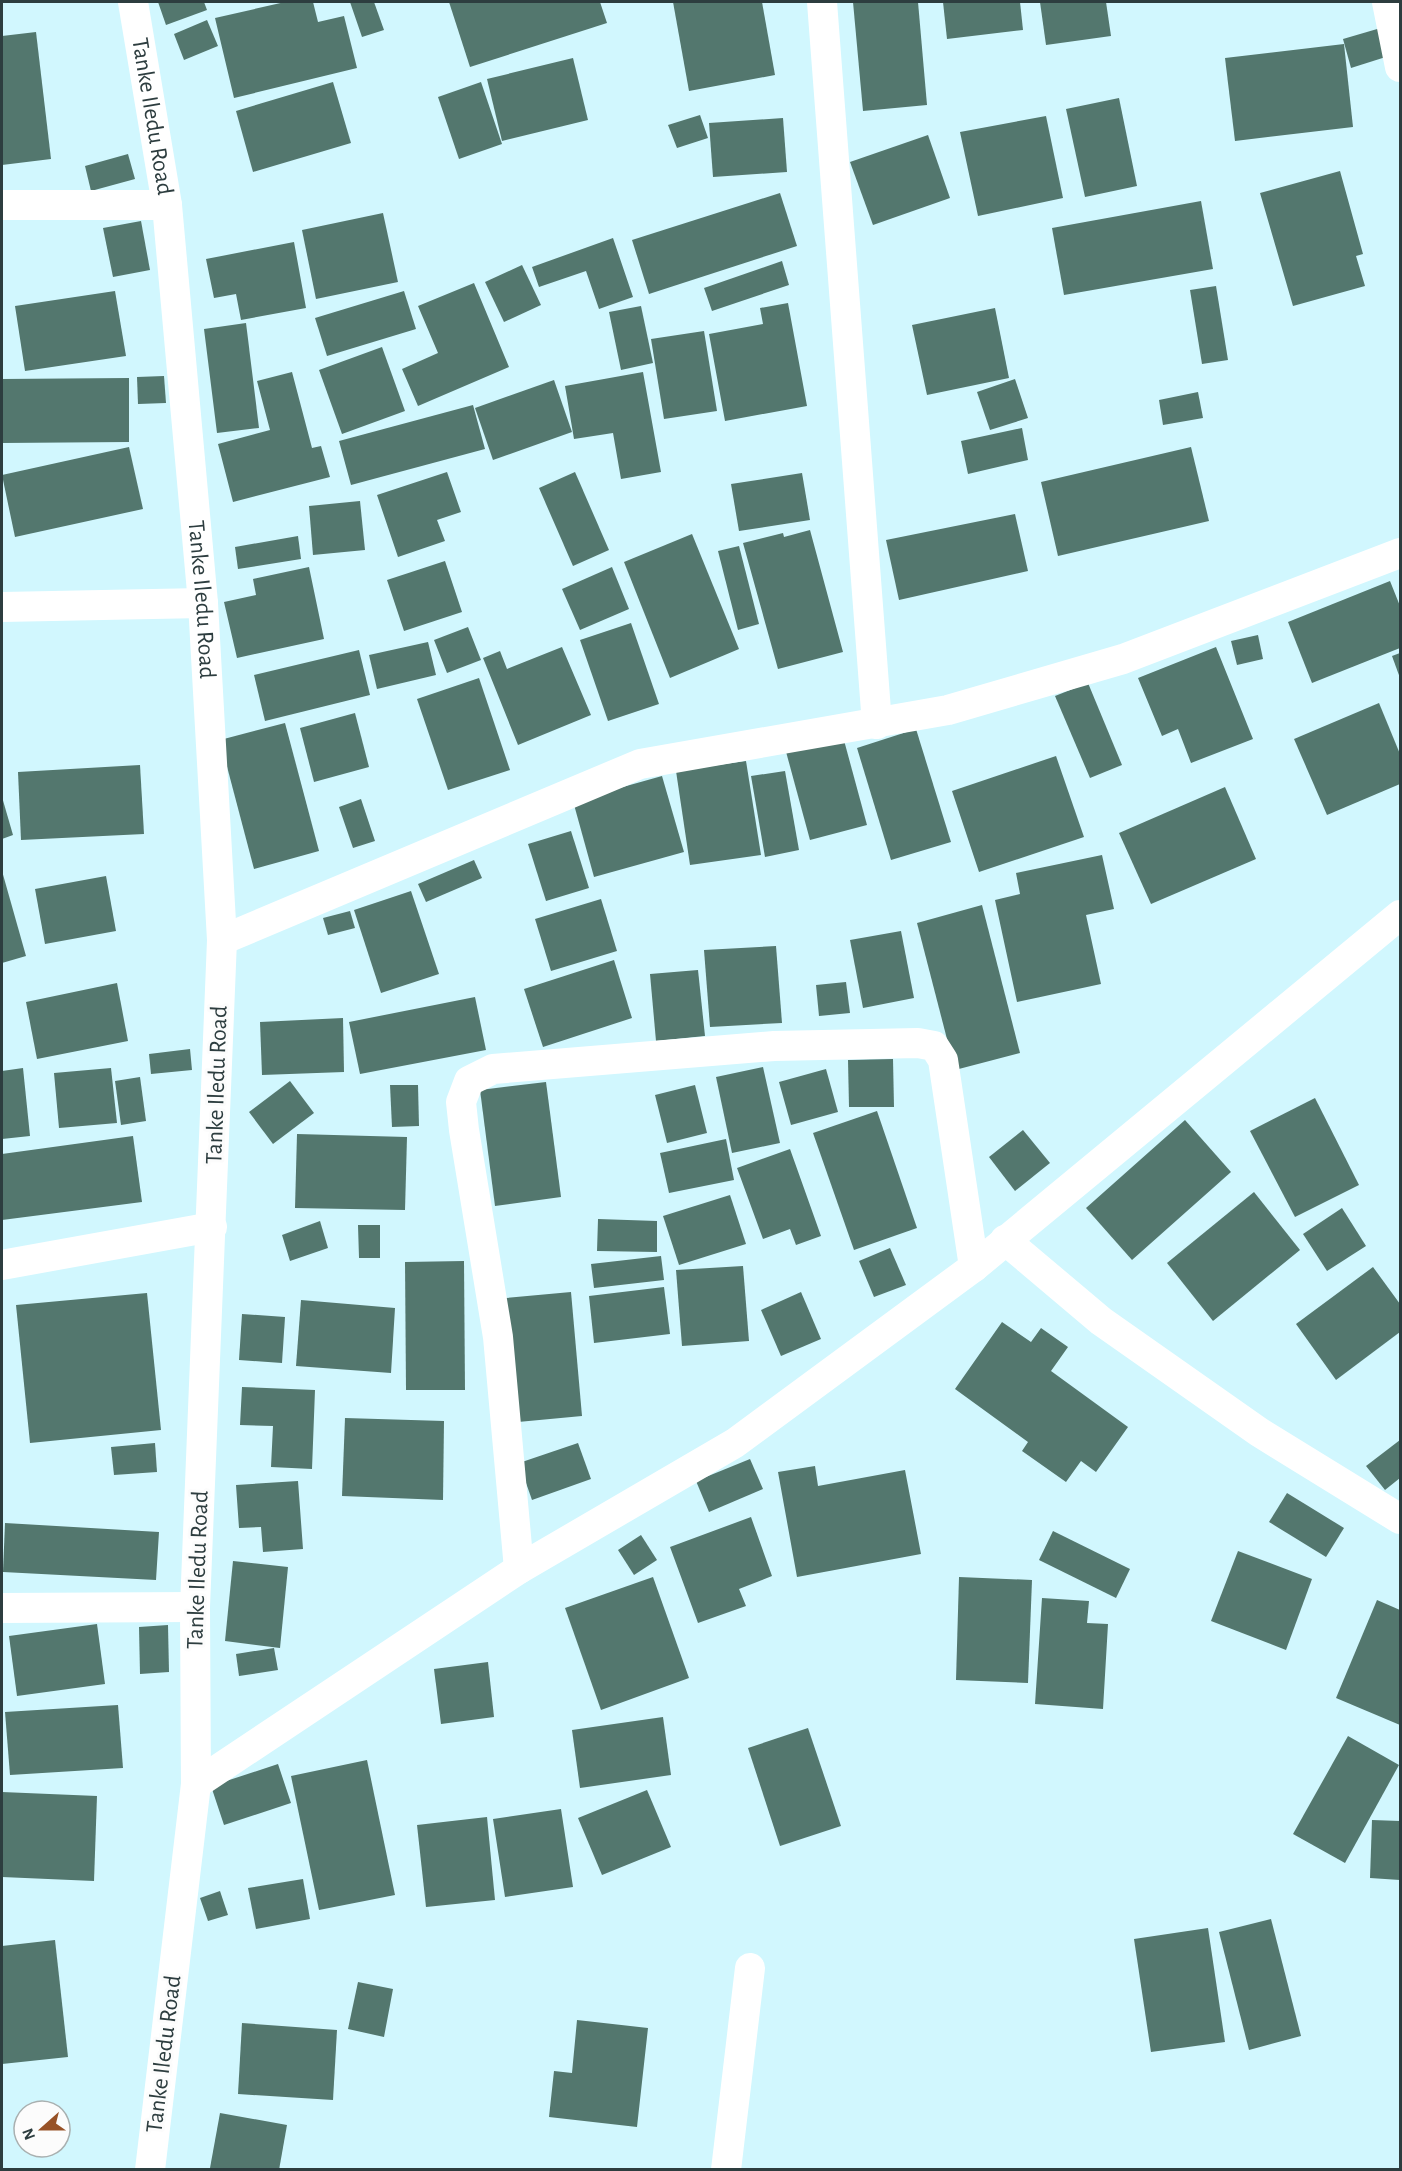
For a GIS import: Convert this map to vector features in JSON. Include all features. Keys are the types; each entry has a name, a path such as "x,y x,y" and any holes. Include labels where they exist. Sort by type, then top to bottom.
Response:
{"street":[{"name":"Tanke Iledu Road","path":"133,2 167,205 202,603 222,940 195,1607 196,1784 150,2169"},
{"path":"822,2 877,724"},
{"path":"1388,2 1401,67"},
{"path":"2,205 167,205"},
{"path":"222,940 640,764 948,710 1123,659 1401,554"},
{"path":"2,607 202,603"},
{"path":"196,1784 519,1569 735,1443 974,1267 1401,915"},
{"path":"519,1569 498,1337 461,1102 469,1081 493,1069 774,1046 918,1043 934,1046 943,1060 974,1267"},
{"path":"2,1265 212,1227"},
{"path":"1005,1240 1101,1321 1259,1432 1398,1514"},
{"path":"2,1608 195,1607"},
{"path":"726,2169 750,1968"}],"building":[{"path":"158,2 204,2 207,10 166,25"},
{"path":"285,2 313,2 318,22 344,16 357,68 234,98 215,18"},
{"path":"350,2 374,2 384,30 362,37"},
{"path":"449,2 600,2 607,23 470,67"},
{"path":"673,2 762,2 775,75 689,91"},
{"path":"853,2 918,2 927,105 863,111"},
{"path":"943,2 1020,2 1023,30 947,39"},
{"path":"1040,2 1106,2 1111,36 1046,45"},
{"path":"207,20 218,46 184,60 174,34"},
{"path":"1384,27 1392,55 1351,68 1343,39"},
{"path":"36,32 51,159 2,165 2,36"},
{"path":"1344,44 1353,127 1235,141 1225,58"},
{"path":"573,58 588,120 502,141 487,79"},
{"path":"333,82 351,143 253,172 236,111"},
{"path":"481,82 502,144 459,159 438,97"},
{"path":"1119,98 1137,186 1085,197 1066,109"},
{"path":"700,115 708,138 677,148 668,125"},
{"path":"1046,116 1063,198 978,216 960,132"},
{"path":"783,118 787,172 713,177 709,123"},
{"path":"928,135 950,198 873,225 850,162"},
{"path":"128,154 135,179 91,191 85,166"},
{"path":"1340,171 1363,254 1356,256 1365,286 1293,306 1260,193"},
{"path":"780,193 797,246 649,294 632,240"},
{"path":"1201,201 1213,269 1064,295 1052,228"},
{"path":"383,213 398,282 316,299 302,230"},
{"path":"141,221 150,270 113,277 103,228"},
{"path":"613,238 633,297 599,309 586,271 539,287 532,267"},
{"path":"294,242 306,308 241,320 236,294 214,298 206,259"},
{"path":"782,261 789,285 712,311 704,288"},
{"path":"522,265 541,305 504,322 485,282"},
{"path":"474,283 509,367 418,406 402,369 438,353 418,306"},
{"path":"1216,286 1228,360 1202,364 1190,290"},
{"path":"115,291 126,356 25,371 15,306"},
{"path":"404,291 416,329 327,356 315,318"},
{"path":"788,303 807,406 725,421 709,334 763,324 760,308"},
{"path":"641,306 653,363 621,370 609,312"},
{"path":"995,308 1009,378 927,395 912,325"},
{"path":"246,323 259,428 217,433 204,329"},
{"path":"704,331 717,411 664,419 651,339"},
{"path":"382,347 405,411 342,434 319,370"},
{"path":"292,372 312,448 321,446 330,477 233,502 218,444 270,430 257,381"},
{"path":"643,372 661,472 621,479 613,433 574,439 565,386"},
{"path":"164,376 166,403 138,404 137,377"},
{"path":"129,378 129,442 2,443 2,379"},
{"path":"1015,379 1028,418 990,430 977,392"},
{"path":"554,380 572,432 493,460 475,408"},
{"path":"1198,392 1203,418 1163,425 1159,400"},
{"path":"473,405 485,449 351,485 339,441"},
{"path":"1022,428 1028,460 968,474 961,441"},
{"path":"129,447 143,509 15,537 2,475"},
{"path":"1191,447 1209,521 1058,556 1041,482"},
{"path":"447,472 461,512 437,520 445,541 398,557 377,495"},
{"path":"575,472 609,550 573,566 539,488"},
{"path":"802,473 810,520 739,531 731,484"},
{"path":"360,501 365,550 313,555 309,506"},
{"path":"1015,514 1028,571 899,600 886,540"},
{"path":"810,530 843,652 778,669 743,543 783,533 784,537"},
{"path":"692,534 739,649 670,678 624,562"},
{"path":"298,536 301,559 238,569 235,547"},
{"path":"739,546 759,624 738,630 718,551"},
{"path":"445,561 462,612 404,631 387,580"},
{"path":"309,567 324,639 237,658 224,602 256,595 253,579"},
{"path":"612,567 629,609 580,630 562,589"},
{"path":"1390,581 1400,606 1400,648 1312,683 1288,622"},
{"path":"631,623 659,704 608,721 580,640"},
{"path":"468,627 481,660 447,673 434,640"},
{"path":"1258,635 1263,659 1237,665 1231,641"},
{"path":"428,642 436,675 377,689 369,655"},
{"path":"562,647 591,715 518,745 483,658 500,651 507,669"},
{"path":"1216,647 1253,739 1191,763 1178,729 1162,736 1138,678"},
{"path":"359,650 370,695 265,721 254,675"},
{"path":"1400,653 1400,678 1392,656"},
{"path":"479,678 510,770 448,790 417,699"},
{"path":"1088,683 1122,765 1090,778 1055,696"},
{"path":"1379,703 1400,754 1400,784 1327,815 1294,739"},
{"path":"355,713 369,767 314,782 300,728"},
{"path":"285,723 319,851 254,869 220,740"},
{"path":"916,729 951,842 891,860 857,748"},
{"path":"842,733 867,825 810,840 785,748"},
{"path":"1056,756 1084,837 979,872 952,791"},
{"path":"746,761 761,855 690,865 676,771"},
{"path":"140,765 144,834 21,840 18,772"},
{"path":"785,771 799,850 765,857 751,776"},
{"path":"662,776 684,852 594,877 573,801"},
{"path":"1225,787 1256,859 1151,904 1119,833"},
{"path":"2,797 13,835 2,839"},
{"path":"361,799 375,841 353,848 339,807"},
{"path":"571,831 589,888 546,901 528,844"},
{"path":"1102,855 1114,909 1086,915 1101,984 1017,1002 995,900 1020,894 1016,873"},
{"path":"474,860 482,878 426,902 418,884"},
{"path":"2,871 26,956 2,963"},
{"path":"106,876 116,931 45,944 35,889"},
{"path":"411,891 439,974 381,993 354,910"},
{"path":"601,899 617,951 551,971 535,919"},
{"path":"982,905 1020,1053 955,1070 917,923"},
{"path":"350,911 355,928 328,935 323,918"},
{"path":"901,931 914,998 863,1008 850,940"},
{"path":"776,946 782,1023 710,1027 704,950"},
{"path":"614,960 632,1018 543,1047 524,989"},
{"path":"698,970 705,1036 656,1041 650,974"},
{"path":"846,982 850,1013 819,1016 816,985"},
{"path":"117,983 128,1041 37,1059 26,1002"},
{"path":"475,997 486,1050 360,1074 349,1022"},
{"path":"343,1018 344,1072 262,1075 260,1022"},
{"path":"190,1049 192,1070 151,1074 149,1054"},
{"path":"893,1059 894,1107 849,1107 848,1060"},
{"path":"763,1067 780,1143 732,1153 716,1077"},
{"path":"23,1068 30,1136 2,1139 2,1071"},
{"path":"111,1068 117,1123 59,1128 54,1073"},
{"path":"826,1069 838,1112 791,1125 779,1082"},
{"path":"140,1077 146,1121 121,1125 115,1081"},
{"path":"290,1081 314,1113 273,1144 249,1112"},
{"path":"546,1082 561,1197 495,1206 480,1090"},
{"path":"390,1085 418,1085 419,1126 392,1127"},
{"path":"695,1085 707,1133 667,1143 655,1095"},
{"path":"1315,1098 1359,1185 1295,1217 1250,1131"},
{"path":"877,1111 917,1228 854,1250 813,1133"},
{"path":"1185,1120 1231,1172 1132,1260 1086,1208"},
{"path":"1023,1130 1050,1163 1015,1191 989,1157"},
{"path":"297,1134 407,1137 405,1210 295,1208"},
{"path":"133,1136 142,1202 2,1220 2,1154"},
{"path":"726,1139 734,1180 669,1193 660,1153"},
{"path":"790,1149 821,1236 796,1245 790,1229 763,1239 737,1168"},
{"path":"1254,1192 1300,1250 1213,1321 1167,1263"},
{"path":"730,1195 746,1244 679,1265 663,1216"},
{"path":"1342,1208 1366,1246 1327,1271 1303,1234"},
{"path":"598,1219 657,1221 657,1252 597,1251"},
{"path":"320,1221 328,1248 290,1261 282,1235"},
{"path":"358,1225 380,1225 380,1258 359,1258"},
{"path":"890,1248 906,1285 874,1297 859,1261"},
{"path":"661,1256 664,1280 594,1288 591,1264"},
{"path":"464,1261 465,1390 406,1390 405,1262"},
{"path":"743,1266 749,1341 682,1346 676,1270"},
{"path":"1373,1267 1400,1304 1400,1332 1336,1380 1296,1324"},
{"path":"664,1287 670,1334 594,1343 589,1296"},
{"path":"571,1292 582,1416 518,1422 506,1298"},
{"path":"801,1292 821,1339 781,1356 761,1310"},
{"path":"147,1293 161,1430 30,1443 16,1305"},
{"path":"301,1300 395,1308 391,1373 296,1366"},
{"path":"242,1314 285,1317 282,1363 239,1360"},
{"path":"1002,1322 1031,1342 1041,1328 1068,1347 1051,1371 1128,1427 1096,1472 1081,1461 1066,1482 1022,1451 1028,1442 955,1389"},
{"path":"242,1387 315,1390 312,1469 271,1467 273,1426 240,1425"},
{"path":"345,1418 444,1421 443,1500 342,1496"},
{"path":"1400,1440 1400,1478 1385,1490 1366,1466"},
{"path":"155,1443 157,1472 114,1475 111,1447"},
{"path":"578,1443 591,1479 532,1500 519,1463"},
{"path":"750,1459 763,1489 709,1512 696,1481"},
{"path":"815,1466 818,1486 905,1470 921,1554 797,1577 778,1472"},
{"path":"298,1481 303,1549 263,1552 261,1527 239,1528 236,1485"},
{"path":"1287,1493 1344,1528 1326,1557 1269,1522"},
{"path":"751,1517 772,1576 739,1589 746,1606 698,1623 670,1547"},
{"path":"5,1523 159,1532 156,1580 3,1572"},
{"path":"1053,1531 1130,1569 1116,1598 1039,1560"},
{"path":"641,1535 657,1560 634,1575 618,1550"},
{"path":"1238,1551 1312,1579 1286,1650 1211,1621"},
{"path":"233,1561 288,1567 280,1648 225,1641"},
{"path":"653,1577 689,1678 601,1710 565,1608"},
{"path":"959,1577 1032,1580 1028,1683 956,1680"},
{"path":"1042,1598 1089,1601 1087,1623 1108,1624 1103,1709 1035,1704"},
{"path":"1377,1600 1400,1610 1400,1725 1336,1698"},
{"path":"97,1624 105,1684 17,1696 9,1636"},
{"path":"168,1625 169,1672 140,1674 139,1627"},
{"path":"274,1648 278,1670 239,1676 236,1654"},
{"path":"488,1662 494,1717 441,1724 434,1669"},
{"path":"118,1705 123,1768 10,1775 5,1712"},
{"path":"663,1717 671,1775 580,1788 572,1730"},
{"path":"808,1728 841,1826 780,1846 748,1748"},
{"path":"1348,1736 1399,1765 1345,1863 1293,1834"},
{"path":"367,1760 395,1895 319,1910 291,1776"},
{"path":"278,1764 291,1803 224,1825 211,1786"},
{"path":"647,1790 671,1847 602,1875 578,1818"},
{"path":"2,1792 97,1796 94,1881 2,1877"},
{"path":"561,1809 573,1887 505,1897 493,1819"},
{"path":"487,1817 495,1900 426,1907 417,1825"},
{"path":"1372,1820 1400,1821 1400,1880 1370,1878"},
{"path":"303,1879 310,1919 256,1929 248,1888"},
{"path":"220,1891 228,1915 208,1921 200,1898"},
{"path":"1271,1919 1301,2036 1249,2050 1219,1932"},
{"path":"1208,1928 1225,2042 1151,2052 1134,1939"},
{"path":"55,1940 68,2057 2,2064 2,1946"},
{"path":"358,1982 393,1989 384,2037 348,2029"},
{"path":"577,2020 648,2028 637,2127 549,2117 554,2071 572,2073"},
{"path":"242,2023 337,2030 333,2100 238,2094"},
{"path":"220,2113 287,2125 279,2170 210,2168"}]}
